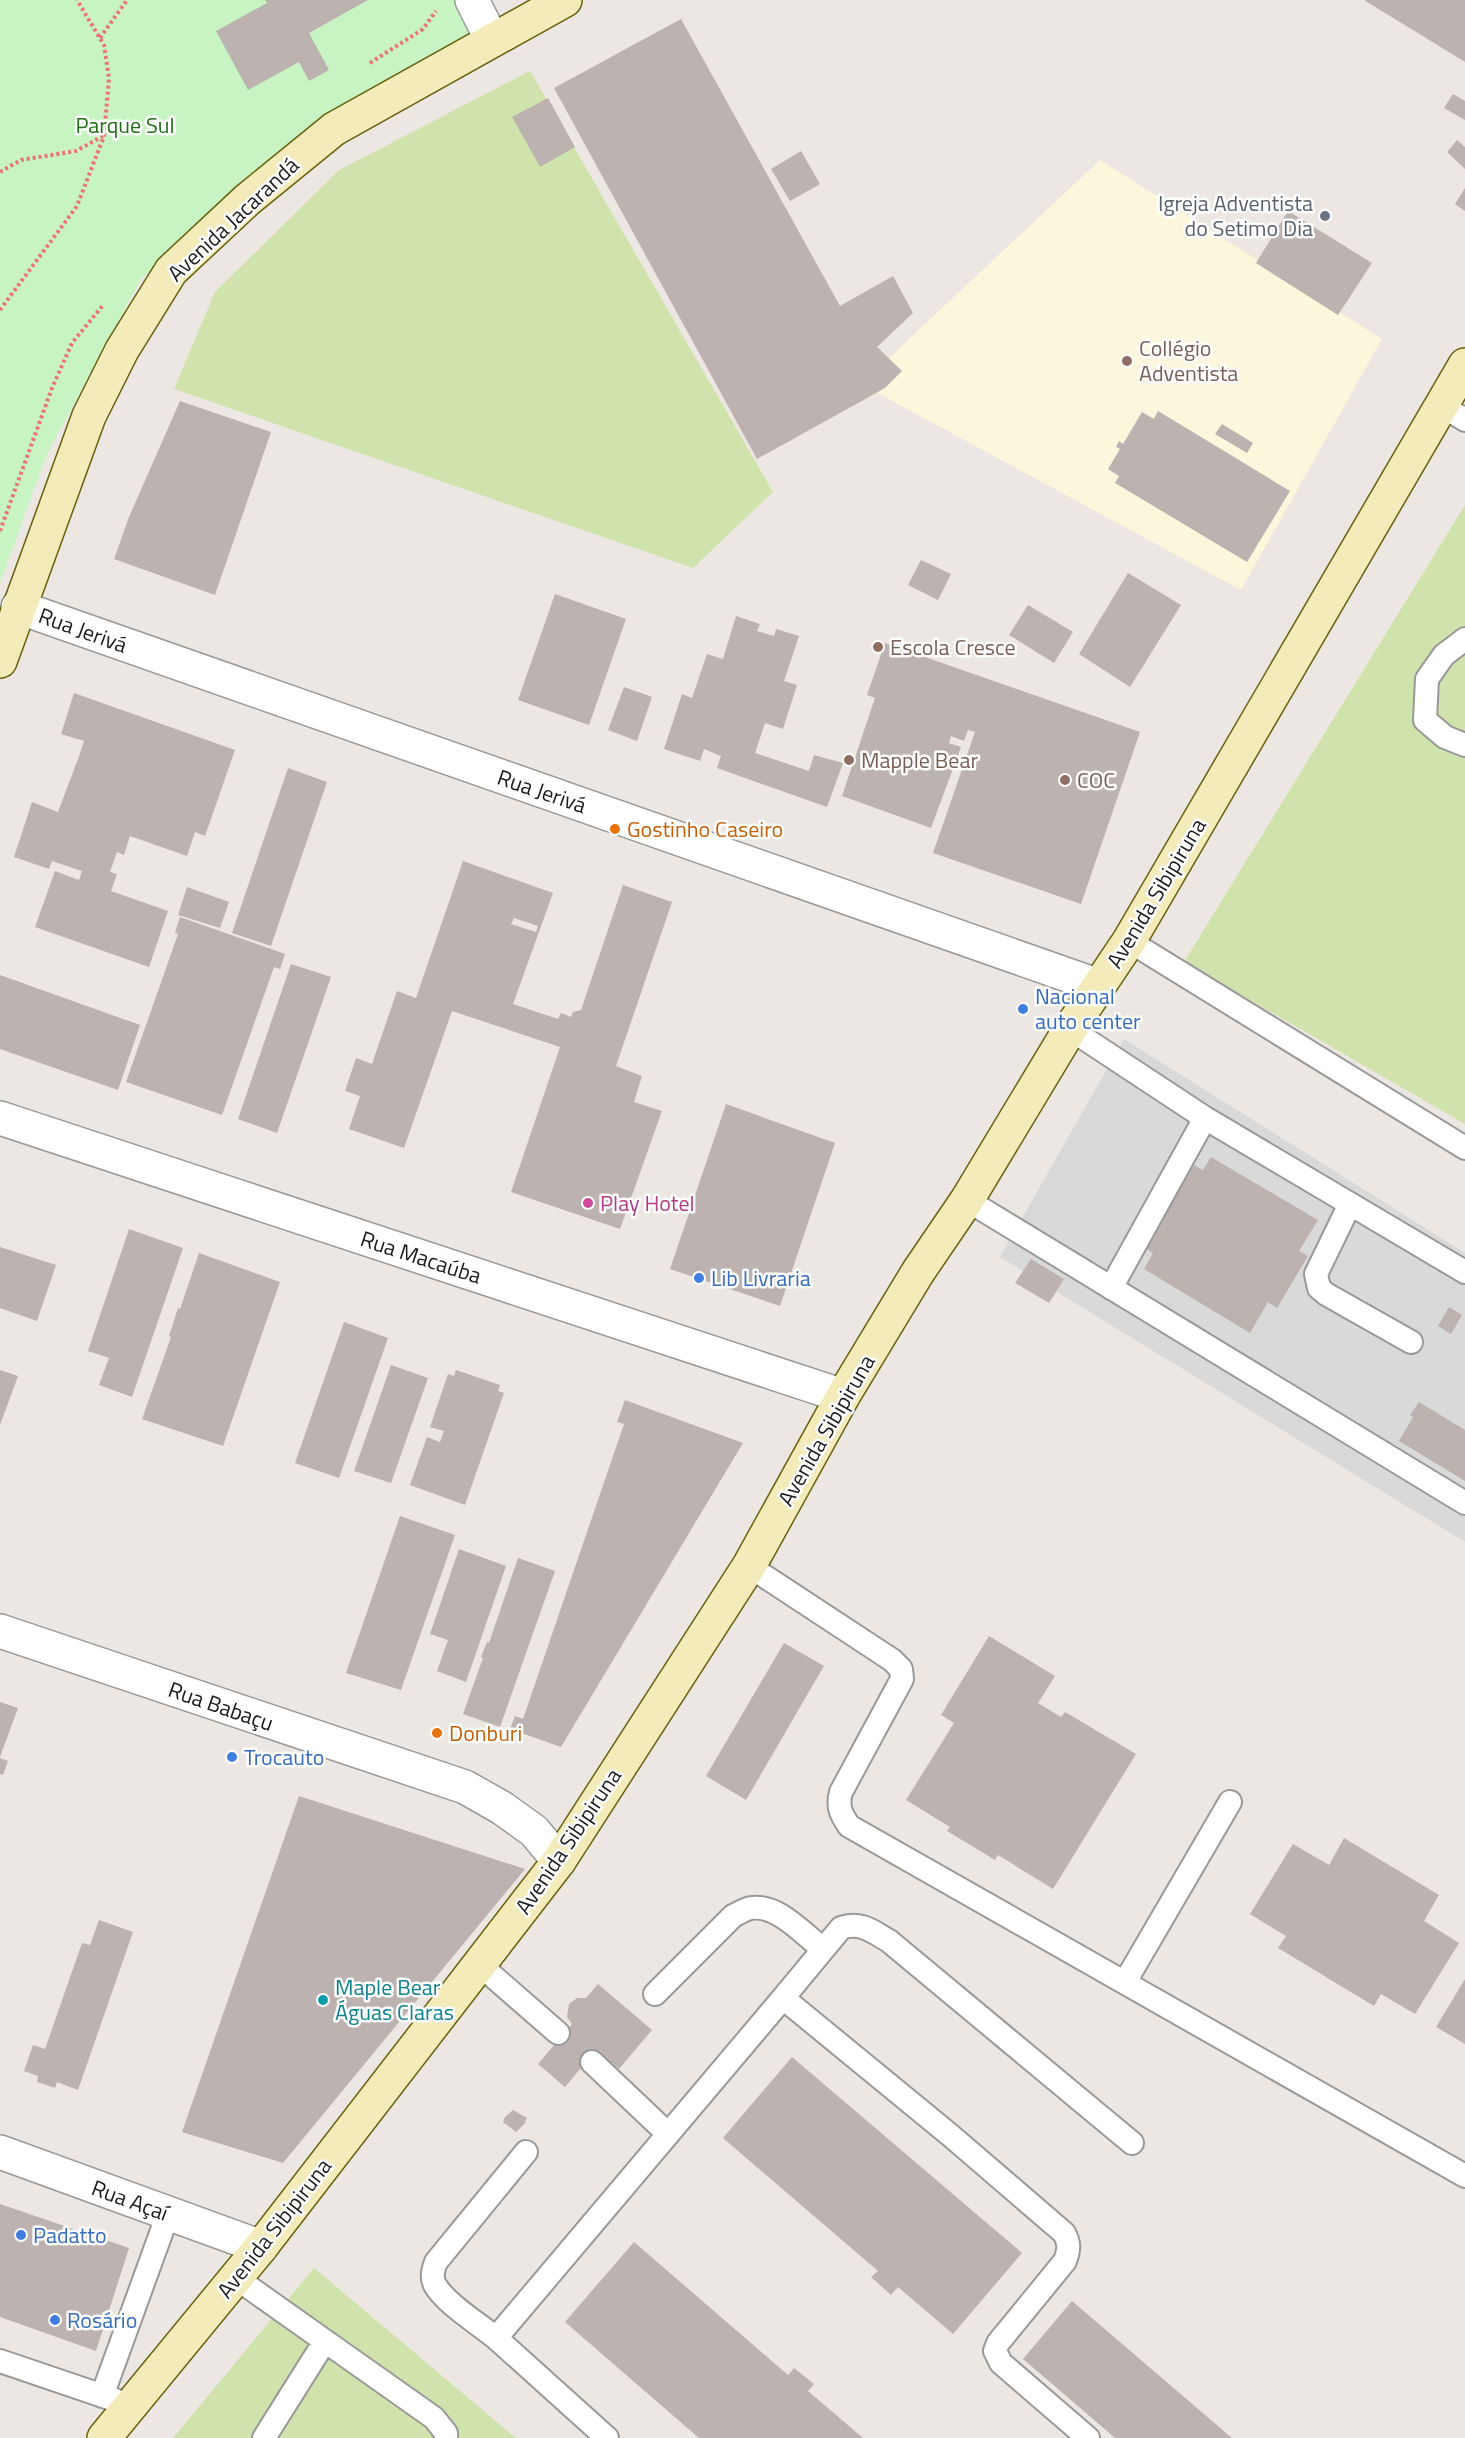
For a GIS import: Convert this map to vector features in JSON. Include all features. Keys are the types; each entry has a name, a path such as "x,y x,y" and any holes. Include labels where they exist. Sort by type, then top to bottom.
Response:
{"main road":[{"name":"Avenida Jacarandá","path":"0,661 89,416 122,350 171,272 248,200 334,129 565,0"},
{"name":"Avenida Sibipiruna","path":"104,2438 117,2401 236,2278 559,1861 749,1566 843,1396 918,1272 967,1200 1070,1029 1129,941 1453,412 1465,365"}],"street":[{"path":"472,0 492,40"},
{"name":"Rua Jerivá","path":"18,607 1099,986"},
{"name":"Rua Macaúba","path":"0,1118 843,1396"},
{"name":"Rua Babaçu","path":"0,1631 465,1788 502,1808 534,1832 559,1861"},
{"name":"Rua Açaí","path":"0,2152 261,2247"}],"lane":[{"path":"1465,639 1444,655 1427,679 1425,720 1445,737 1465,745"},
{"path":"1129,941 1465,1148"},
{"path":"1070,1029 1205,1118 1465,1272"},
{"path":"1111,1288 1205,1118"},
{"path":"967,1200 1465,1503"},
{"path":"1350,1204 1316,1274 1319,1288 1411,1342"},
{"path":"749,1566 901,1668 902,1679 838,1803 840,1813 849,1826 1465,2176"},
{"path":"1125,1982 1230,1802"},
{"path":"655,1994 733,1916 749,1908 762,1908 777,1913 823,1949"},
{"path":"496,2338 841,1928 852,1924 864,1927 889,1941 1132,2143"},
{"path":"480,1965 558,2033"},
{"path":"783,1998 950,2135 1064,2233 1069,2242 1065,2261 998,2343 995,2351 1001,2363 1088,2438"},
{"path":"592,2062 667,2133"},
{"path":"526,2152 436,2262 432,2273 435,2285 450,2301 496,2338 607,2438"},
{"path":"0,2361 117,2401 168,2214"},
{"path":"236,2278 434,2418 446,2433 446,2438"},
{"path":"264,2438 325,2341"}],"path":[{"path":"0,310 77,206 104,136 109,78 104,45 77,0"},
{"path":"100,38 127,0"},
{"path":"0,172 21,160 76,151 104,136"}],"shaded area":[{"name":"Collégio Adventista","path":"1100,160 1382,339 1241,590 861,384"},
{"path":"1124,1039 1465,1253 1465,1542 1000,1257"}],"green space":[{"name":"Parque Sul","path":"0,0 466,0 479,33 310,125 141,279 46,456 0,583"},
{"path":"530,71 773,492 693,568 174,389 215,292 339,170"},
{"path":"1465,505 1465,1124 1184,962"},
{"path":"314,2268 516,2438 173,2438"}],"building":[{"path":"265,0 368,0 309,33 329,70 309,81 299,62 248,90 216,31 267,3"},
{"path":"1364,0 1465,0 1465,62"},
{"path":"681,19 840,306 893,276 913,313 877,347 902,371 885,388 757,459 554,88"},
{"path":"1453,94 1465,101 1465,120 1444,108"},
{"path":"548,98 575,147 540,167 512,117"},
{"path":"1457,140 1465,147 1465,169 1447,152"},
{"path":"801,151 820,184 790,201 771,169"},
{"path":"1465,188 1465,211 1455,204"},
{"path":"1288,211 1372,263 1338,315 1256,263"},
{"path":"180,401 271,432 215,595 114,559 129,517"},
{"path":"1158,411 1290,491 1247,562 1115,483 1119,476 1108,469 1120,449 1116,447 1119,441 1123,444 1142,412 1154,419"},
{"path":"1222,424 1253,443 1247,453 1215,434"},
{"path":"921,560 951,574 938,600 908,585"},
{"path":"1128,573 1181,605 1130,687 1079,654"},
{"path":"555,594 626,619 589,725 518,700"},
{"path":"1028,605 1073,632 1054,663 1009,635"},
{"path":"736,616 760,624 757,631 774,636 776,629 799,636 784,681 797,685 783,729 765,723 755,753 809,771 814,755 843,763 827,807 717,768 721,756 704,749 700,761 664,749 682,694 692,698 707,654 723,659"},
{"path":"885,643 1140,732 1081,904 933,853 975,732 968,730 964,741 951,736 949,743 961,747 931,828 842,796 875,698 867,695"},
{"path":"624,687 652,697 637,741 608,730"},
{"path":"74,693 235,750 205,836 195,832 187,856 130,836 124,855 117,852 110,872 117,874 111,891 168,911 149,967 35,927 55,871 79,880 82,871 52,861 49,869 14,857 32,802 58,812 78,759 84,741 61,734"},
{"path":"288,768 327,782 271,946 232,933"},
{"path":"463,861 553,893 513,1004 558,1019 561,1013 571,1017 573,1012 581,1010 623,885 672,902 616,1066 642,1076 634,1102 662,1111 620,1229 511,1192 560,1047 452,1011 404,1148 349,1129 360,1096 345,1091 356,1058 372,1064 397,991 416,998","holes":["514,918 538,926 536,932 511,924"]},
{"path":"187,887 229,902 220,928 178,915"},
{"path":"180,917 285,954 280,969 274,967 222,1115 126,1082 178,934 175,932"},
{"path":"291,964 331,977 277,1133 238,1119"},
{"path":"0,975 140,1025 118,1090 0,1049"},
{"path":"726,1104 835,1143 780,1306 670,1269"},
{"path":"1211,1157 1318,1220 1299,1251 1308,1256 1277,1308 1268,1302 1250,1333 1144,1269 1153,1253 1145,1248 1152,1232 1194,1165 1203,1170"},
{"path":"129,1229 183,1248 132,1397 99,1385 109,1358 88,1351"},
{"path":"0,1247 56,1265 37,1321 0,1308"},
{"path":"199,1253 280,1282 223,1446 142,1419 171,1337 169,1336 178,1308 180,1309"},
{"path":"1031,1259 1064,1279 1049,1303 1015,1283"},
{"path":"1449,1307 1462,1315 1451,1334 1438,1326"},
{"path":"344,1322 388,1338 339,1478 295,1463"},
{"path":"391,1365 428,1378 391,1483 354,1471"},
{"path":"0,1370 18,1376 0,1425"},
{"path":"456,1370 500,1385 498,1391 504,1393 465,1505 410,1485 427,1437 440,1442 444,1431 430,1427 448,1374 454,1376"},
{"path":"625,1400 743,1443 561,1747 510,1729 515,1716 523,1719 624,1424 617,1422"},
{"path":"1419,1402 1465,1430 1465,1481 1399,1441 1413,1417 1410,1415"},
{"path":"400,1516 455,1535 401,1690 346,1673"},
{"path":"459,1549 506,1566 466,1682 437,1671 448,1640 430,1634"},
{"path":"518,1558 555,1571 500,1727 463,1714 483,1658 481,1657 487,1642 489,1643"},
{"path":"989,1636 1055,1676 1038,1703 1061,1717 1065,1712 1136,1754 1053,1889 998,1855 995,1860 947,1831 950,1827 906,1800 954,1723 941,1715"},
{"path":"784,1643 824,1666 746,1800 706,1776"},
{"path":"0,1702 18,1708 0,1757"},
{"path":"0,1758 8,1761 3,1775 0,1774"},
{"name":"Maple Bear Águas Claras","path":"299,1796 525,1869 283,2163 182,2132"},
{"path":"1344,1838 1439,1895 1424,1921 1459,1943 1415,2014 1381,1994 1374,2006 1278,1948 1286,1936 1250,1914 1293,1844 1329,1865"},
{"path":"99,1920 133,1932 78,2090 57,2082 55,2088 37,2082 38,2076 24,2071 33,2045 45,2049 82,1943 90,1945"},
{"path":"1465,1979 1465,2044 1436,2027"},
{"path":"598,1984 652,2030 619,2069 596,2050 565,2087 538,2064 572,2024 567,2017 569,2004 577,1998 586,1998"},
{"path":"792,2057 1022,2253 953,2334 898,2287 891,2295 871,2277 878,2271 723,2138"},
{"path":"513,2110 527,2118 516,2132 503,2122"},
{"path":"0,2204 129,2248 96,2351 0,2317"},
{"path":"634,2242 788,2375 794,2368 814,2384 808,2391 863,2438 699,2438 565,2322"},
{"path":"1072,2301 1232,2438 1115,2438 1023,2359"}],"place":[{"name":"Igreja Adventista do Setimo Dia","path":"1325,216"},
{"name":"Collégio Adventista","path":"1127,361"},
{"name":"Escola Cresce","path":"878,647"},
{"name":"Mapple Bear","path":"849,760"},
{"name":"COC","path":"1065,780"},
{"name":"Gostinho Caseiro","path":"615,829"},
{"name":"Nacional auto center","path":"1023,1009"},
{"name":"Play Hotel","path":"588,1203"},
{"name":"Lib Livraria","path":"699,1278"},
{"name":"Donburi","path":"437,1733"},
{"name":"Trocauto","path":"232,1757"},
{"name":"Maple Bear Águas Claras","path":"323,2000"},
{"name":"Padatto","path":"21,2235"},
{"name":"Rosário","path":"55,2320"}]}
